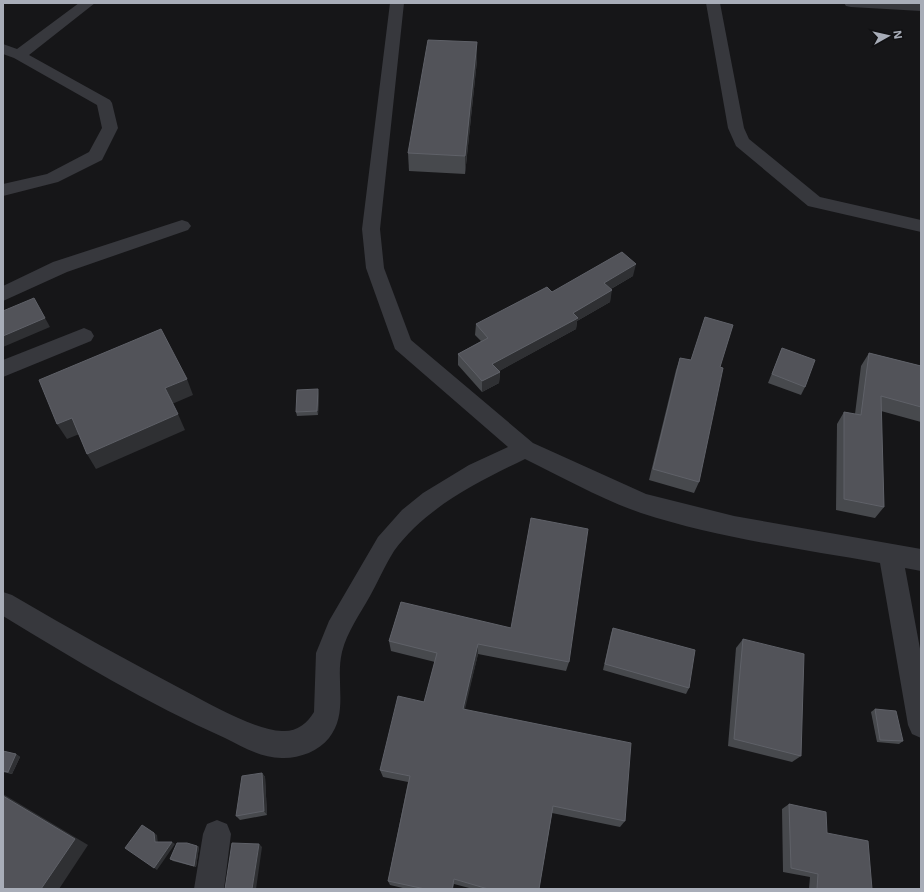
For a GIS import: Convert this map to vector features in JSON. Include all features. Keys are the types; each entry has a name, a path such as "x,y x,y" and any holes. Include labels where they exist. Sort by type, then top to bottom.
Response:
{"street":[{"path":"19,55 88,3"},
{"path":"397,3 371,229 375,268 402,344 525,449 590,480 649,505 734,526 921,560"},
{"path":"713,3 736,128 742,142 814,202 921,226"},
{"path":"852,3 921,6"},
{"path":"3,49 19,55 104,103 110,128 96,156 52,178 3,190"},
{"path":"3,294 60,267 182,226"},
{"path":"3,369 84,336"},
{"path":"3,603 82,650 208,717 264,742 283,745 299,743 310,737 320,728 327,714 329,653 338,629 386,544 410,517 431,500 477,472 525,449"},
{"path":"890,554 921,725"},
{"path":"209,889 216,834"}],"building":[{"path":"428,40 477,42 465,156 408,153"},
{"path":"622,252 636,264 604,283 612,290 573,313 578,318 492,364 500,372 482,381 458,354 488,338 476,324 547,287 552,292"},
{"path":"34,298 45,318 3,336 3,311"},
{"path":"705,317 733,325 720,367 723,368 699,482 653,469 680,358 691,360"},
{"path":"161,329 187,379 165,388 178,414 87,454 72,418 57,424 39,380"},
{"path":"782,348 815,360 805,387 772,374"},
{"path":"869,353 921,366 921,407 881,396 884,507 844,499 844,412 861,415"},
{"path":"318,389 317,411 296,412 297,390"},
{"path":"531,518 588,529 569,662 478,644 463,709 631,743 625,821 553,806 539,889 488,889 454,879 452,889 425,889 388,881 410,776 380,770 398,696 424,702 437,653 389,641 401,602 511,628"},
{"path":"613,628 695,650 689,688 605,664"},
{"path":"743,639 804,654 801,756 734,739"},
{"path":"875,709 896,711 903,741 880,740"},
{"path":"3,751 16,754 8,772 3,771"},
{"path":"262,773 264,811 236,816 242,776"},
{"path":"3,796 75,839 41,889 3,889"},
{"path":"789,804 826,812 827,833 868,841 872,889 817,889 818,874 791,868"},
{"path":"142,825 154,833 155,842 172,842 154,868 125,848"},
{"path":"177,843 187,843 197,846 194,866 170,859"},
{"path":"232,843 259,844 252,889 225,889"}]}
